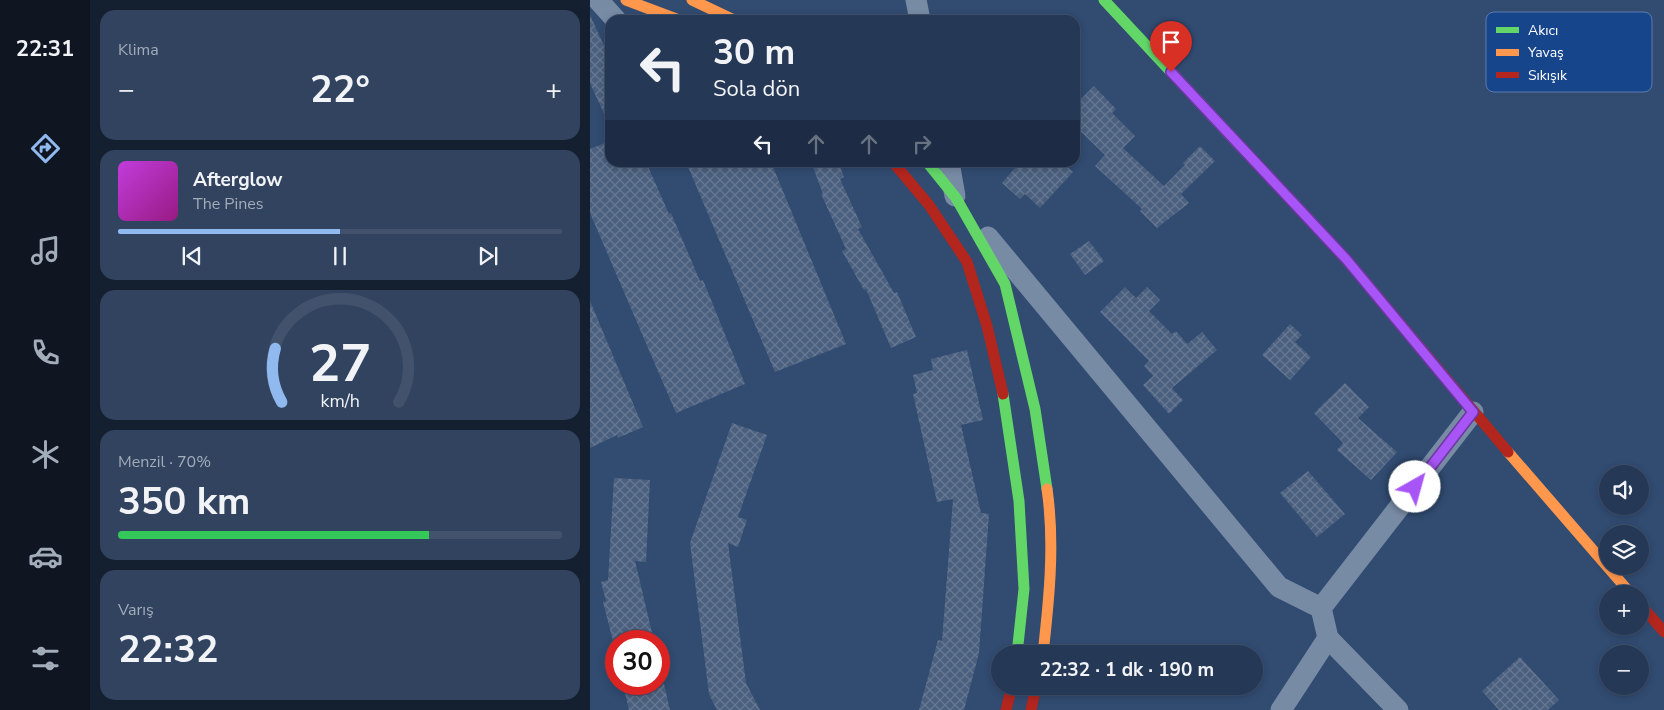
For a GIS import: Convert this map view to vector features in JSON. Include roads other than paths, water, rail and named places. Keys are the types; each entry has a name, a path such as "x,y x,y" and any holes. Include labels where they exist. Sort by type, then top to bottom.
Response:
{"street":[{"path":"598,0 612,15"},
{"path":"626,0 666,15"},
{"path":"692,0 724,15"},
{"path":"916,0 919,15"},
{"path":"1104,0 1346,259 1473,412 1623,585"},
{"path":"897,167 929,205 967,262 987,326 1005,402 1019,501 1024,589 1018,645"},
{"path":"931,167 1279,587 1322,608"},
{"path":"950,167 956,198 1005,284 1035,409 1050,509 1050,586 1044,645"},
{"path":"1398,710 1328,638 1322,608 1473,412"},
{"path":"1649,614 1664,632"},
{"path":"1281,710 1328,638"},
{"path":"1006,710 1010,695"},
{"path":"1031,710 1034,695"}]}
